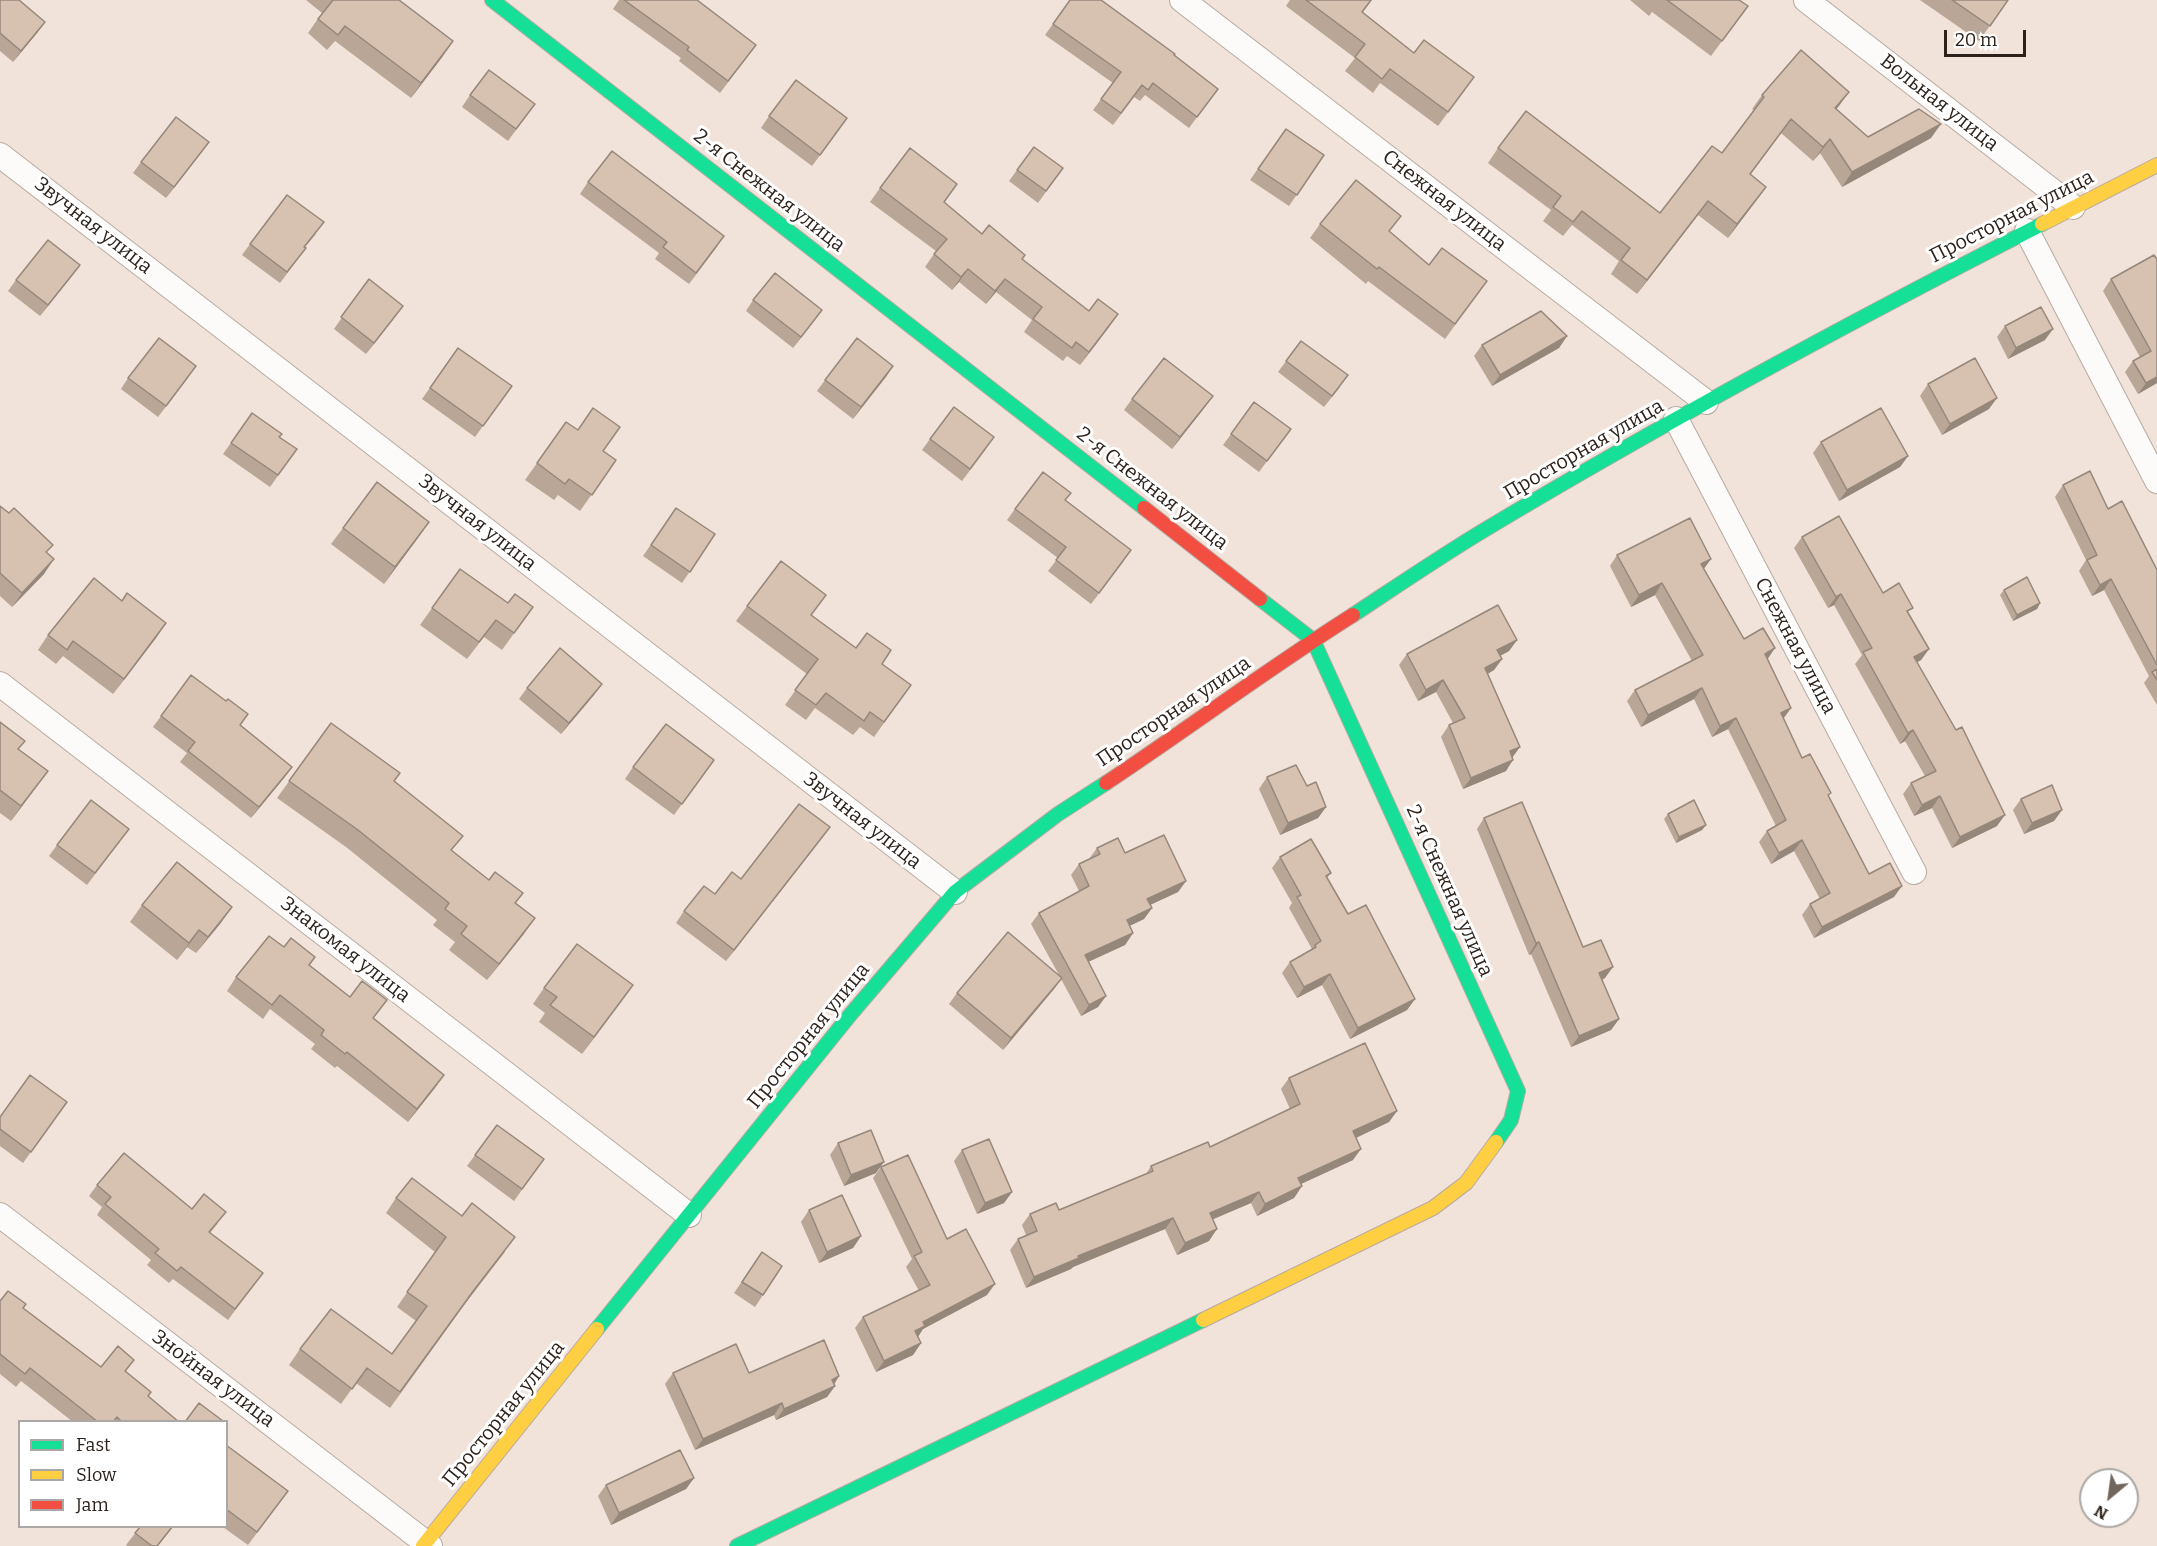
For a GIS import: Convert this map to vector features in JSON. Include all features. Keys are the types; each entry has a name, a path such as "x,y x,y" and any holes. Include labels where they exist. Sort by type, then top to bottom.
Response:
{"street":[{"name":"2-я Снежная улица","path":"492,0 1313,640 1518,1090 1511,1120 1466,1183 1433,1208 737,1546"},
{"name":"Снежная улица","path":"1182,0 1706,402"},
{"name":"Вольная улица","path":"1806,0 2073,207"},
{"name":"Звучная улица","path":"0,155 955,892"},
{"name":"Просторная улица","path":"427,1545 850,1015 955,892 1058,814 1167,742 1313,640 1485,530 1706,402 1899,297 2157,165"},
{"path":"2027,231 2157,481"},
{"name":"Снежная улица","path":"1676,419 1914,872"},
{"name":"Знакомая улица","path":"0,684 689,1215"},
{"name":"Знойная улица","path":"0,1215 427,1545"}],"building":[{"path":"0,0 19,0 45,22 21,51 0,33"},
{"path":"333,0 399,0 453,41 421,83 345,26 338,35 318,19"},
{"path":"624,0 697,0 756,45 728,81 687,50 689,47"},
{"path":"1070,0 1101,0 1175,54 1218,89 1197,117 1153,83 1148,90 1142,85 1121,113 1101,99 1121,72 1053,24"},
{"path":"1306,0 1371,0 1362,12 1414,53 1424,40 1474,77 1448,112 1390,69 1382,79 1355,57 1365,44"},
{"path":"1667,0 1739,0 1748,6 1722,41"},
{"path":"1952,0 2008,0 1990,26"},
{"path":"1801,50 1849,92 1835,108 1868,137 1919,109 1941,124 1852,172 1830,139 1823,147 1791,119 1750,174 1766,187 1737,224 1708,201 1647,280 1621,260 1630,248 1582,211 1573,222 1553,207 1561,196 1498,148 1526,111 1660,213 1712,146 1722,153 1764,97 1762,95"},
{"path":"489,70 535,104 516,129 470,95"},
{"path":"796,80 847,118 820,155 769,116"},
{"path":"176,117 209,142 174,187 141,162"},
{"path":"1286,129 1324,155 1297,195 1258,169"},
{"path":"1034,147 1063,168 1046,191 1017,170"},
{"path":"910,148 957,184 944,202 982,234 989,225 1025,255 1022,259 1089,311 1098,299 1118,314 1089,352 1076,342 1072,348 1033,319 1042,307 1005,279 995,291 968,269 961,277 934,254 947,239 880,188"},
{"path":"612,151 724,236 696,273 663,247 667,242 588,182"},
{"path":"1356,180 1401,216 1389,231 1429,265 1442,248 1487,281 1455,324 1379,267 1377,269 1320,224"},
{"path":"287,195 324,222 287,272 250,244"},
{"path":"48,240 80,265 48,305 16,280"},
{"path":"2154,255 2157,259 2157,377 2146,383 2133,361 2151,351 2111,279"},
{"path":"775,273 822,310 801,337 753,300"},
{"path":"369,279 403,306 374,343 341,317"},
{"path":"2041,307 2053,329 2016,348 2005,326"},
{"path":"1541,311 1567,336 1500,375 1482,345"},
{"path":"159,338 196,366 166,406 128,378"},
{"path":"857,338 893,366 861,407 825,380"},
{"path":"1301,341 1348,375 1332,396 1286,361"},
{"path":"458,348 512,386 483,426 430,388"},
{"path":"1164,358 1213,396 1180,437 1132,399"},
{"path":"1975,358 1997,398 1950,424 1928,384"},
{"path":"1254,402 1291,429 1267,461 1231,434"},
{"path":"954,407 994,437 970,469 930,439"},
{"path":"593,408 620,427 603,451 616,460 592,495 569,479 565,484 537,463 566,422 578,430"},
{"path":"1881,408 1908,456 1847,490 1821,442"},
{"path":"252,413 282,434 279,437 297,449 278,475 231,443"},
{"path":"2090,471 2108,509 2122,501 2157,570 2157,665 2111,579 2100,585 2087,560 2097,555 2063,485"},
{"path":"1043,472 1071,493 1065,500 1131,550 1099,593 1056,560 1066,547 1015,509"},
{"path":"377,482 429,522 395,567 343,528"},
{"path":"0,506 9,513 14,508 53,545 46,552 54,559 22,593 0,573"},
{"path":"676,508 715,534 690,572 651,545"},
{"path":"1839,516 1883,593 1899,583 1913,608 1907,611 1929,649 1914,657 1956,730 1962,727 2005,815 1960,837 1940,796 1922,805 1911,783 1936,771 1913,730 1908,733 1863,652 1872,648 1841,594 1836,597 1802,537"},
{"path":"1690,518 1711,559 1701,564 1744,639 1763,628 1775,648 1765,654 1791,708 1781,713 1802,758 1810,754 1831,793 1828,795 1869,874 1890,863 1902,886 1822,927 1810,904 1830,893 1802,840 1779,853 1767,831 1786,820 1736,718 1720,726 1702,688 1648,715 1635,690 1703,655 1662,583 1639,595 1617,555"},
{"path":"781,561 826,595 811,615 856,648 867,633 891,650 882,664 911,685 884,722 870,712 864,721 826,693 816,705 795,690 818,659 747,606"},
{"path":"460,569 508,603 515,594 533,607 514,633 496,620 479,642 432,608"},
{"path":"2027,577 2040,603 2017,615 2004,590"},
{"path":"94,578 122,601 127,593 166,623 124,679 73,641 67,650 48,635"},
{"path":"1498,605 1517,640 1497,650 1502,659 1485,668 1520,747 1510,751 1513,760 1471,778 1449,725 1465,718 1443,680 1426,690 1407,654"},
{"path":"560,648 602,684 569,723 527,688"},
{"path":"2157,669 2157,680 2152,672"},
{"path":"191,675 248,714 240,725 292,767 259,807 188,751 195,742 161,716"},
{"path":"0,722 25,741 18,749 48,771 21,806 0,790"},
{"path":"331,723 400,773 394,781 463,836 451,850 489,880 495,872 523,893 515,903 535,918 499,964 461,934 467,926 445,909 449,903 358,830 289,781"},
{"path":"666,724 714,760 682,804 633,767"},
{"path":"1296,765 1307,786 1316,782 1326,807 1288,823 1267,777"},
{"path":"2052,785 2062,810 2032,823 2021,799"},
{"path":"91,800 129,829 95,873 57,845"},
{"path":"1694,800 1706,825 1679,837 1668,814"},
{"path":"1522,802 1583,947 1601,940 1613,967 1599,973 1619,1019 1579,1036 1539,942 1536,943 1484,818"},
{"path":"799,804 830,827 734,950 684,911 704,886 715,894 732,872 741,879"},
{"path":"1164,835 1186,881 1147,899 1152,908 1127,920 1133,933 1085,955 1106,996 1089,1005 1039,913 1089,886 1079,864 1100,854 1097,848 1118,838 1125,853"},
{"path":"1311,839 1331,873 1326,876 1348,914 1366,905 1415,999 1358,1028 1330,974 1304,987 1290,962 1316,947 1315,945 1321,941 1297,897 1301,895 1280,857"},
{"path":"177,862 232,907 208,937 199,930 189,943 142,905"},
{"path":"1008,932 1062,978 1011,1038 957,993"},
{"path":"269,936 284,947 291,938 315,957 309,965 350,997 362,981 387,1000 373,1018 444,1075 417,1109 347,1052 345,1054 321,1035 324,1030 280,995 272,1005 236,977"},
{"path":"577,944 633,985 594,1037 550,1005 557,997 544,988"},
{"path":"1365,1043 1397,1111 1353,1131 1361,1149 1298,1178 1302,1186 1265,1204 1259,1192 1210,1213 1217,1229 1185,1243 1173,1218 1078,1256 1079,1258 1034,1277 1018,1239 1037,1231 1030,1214 1056,1203 1059,1210 1153,1171 1151,1166 1208,1142 1210,1147 1300,1104 1289,1078"},
{"path":"30,1075 67,1102 31,1152 0,1129 0,1117"},
{"path":"497,1125 544,1159 522,1189 475,1155"},
{"path":"871,1130 884,1162 851,1175 838,1143"},
{"path":"989,1139 1012,1192 985,1203 962,1150"},
{"path":"124,1153 192,1209 204,1194 226,1212 209,1232 263,1273 235,1309 181,1267 177,1271 155,1253 159,1249 105,1204 111,1197 97,1185"},
{"path":"908,1155 947,1239 966,1229 995,1284 923,1322 925,1326 915,1331 921,1343 884,1361 863,1317 930,1285 914,1256 922,1252 881,1167"},
{"path":"412,1178 462,1216 472,1203 515,1237 400,1392 367,1368 352,1389 300,1349 331,1309 392,1354 427,1306 407,1292 446,1237 396,1198"},
{"path":"842,1195 861,1236 827,1252 809,1210"},
{"path":"762,1252 782,1266 763,1295 742,1282"},
{"path":"8,1291 26,1304 23,1308 101,1367 118,1346 134,1360 125,1371 151,1392 148,1396 177,1420 120,1420 117,1417 115,1420 95,1420 30,1368 25,1374 0,1354 0,1301"},
{"path":"824,1340 839,1376 832,1380 835,1386 784,1409 782,1403 703,1439 673,1373 736,1344 749,1373"},
{"path":"199,1403 222,1420 186,1420"},
{"path":"228,1446 288,1491 257,1532 228,1510"},
{"path":"680,1450 694,1478 619,1513 606,1485"},
{"path":"139,1528 171,1528 157,1546 152,1546 135,1533"}],"traffic: fast":[{"path":"492,0 1144,508"},
{"path":"1353,615 1469,539 1623,449 1831,334 2042,224"},
{"path":"1260,599 1313,640 1518,1091 1511,1120 1496,1142"},
{"path":"597,1329 850,1015 955,892 1058,814 1106,783"},
{"path":"737,1546 1203,1320"}],"traffic: slow":[{"path":"2042,224 2157,165"},
{"path":"1203,1320 1433,1208 1466,1183 1496,1142"},
{"path":"423,1546 597,1329"}],"traffic: jam":[{"path":"1144,508 1260,599"},
{"path":"1106,783 1353,615"}]}
